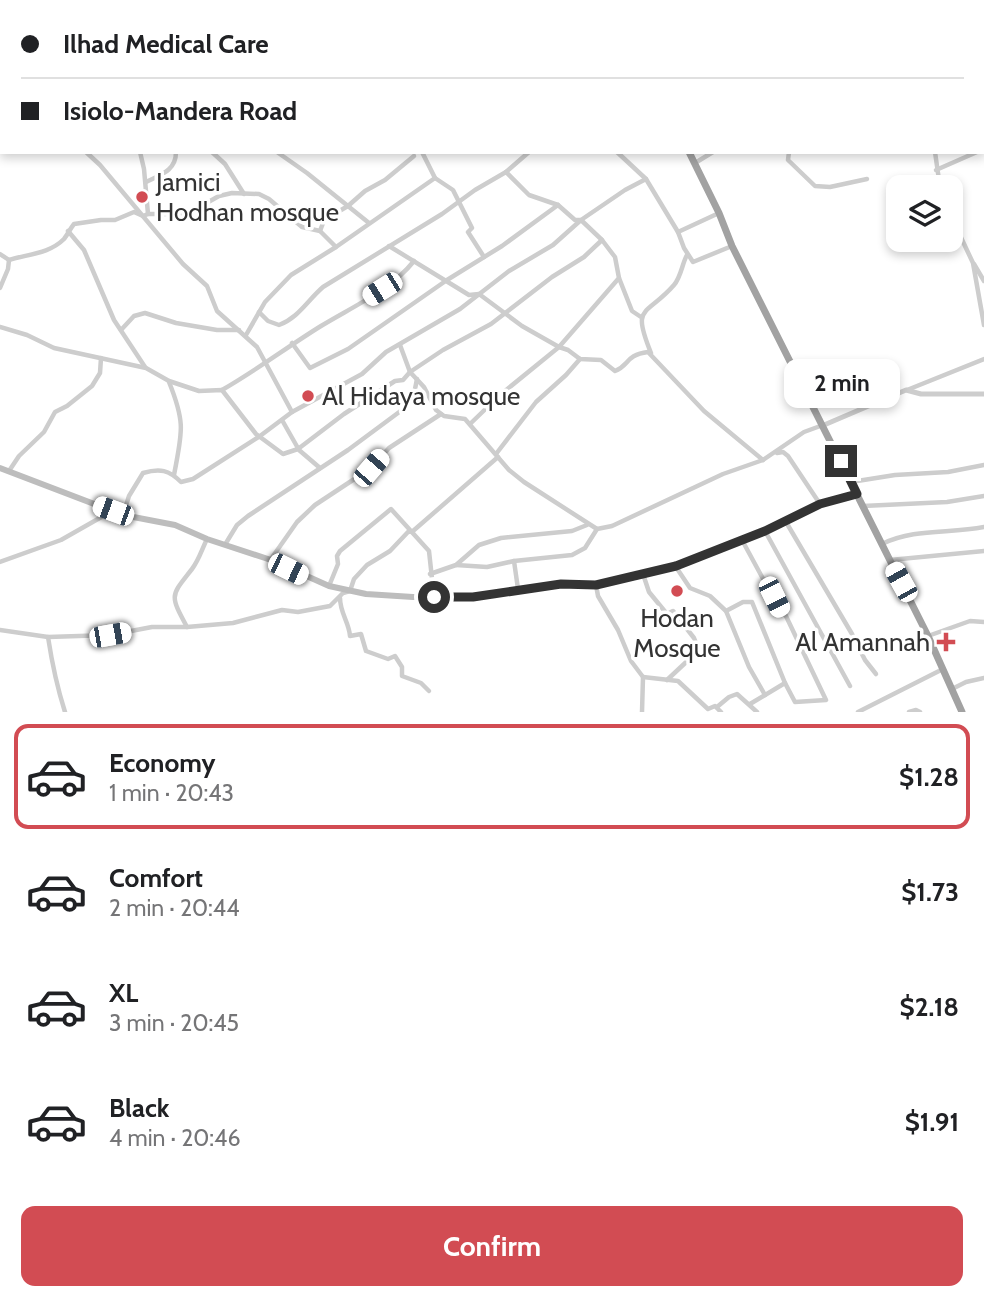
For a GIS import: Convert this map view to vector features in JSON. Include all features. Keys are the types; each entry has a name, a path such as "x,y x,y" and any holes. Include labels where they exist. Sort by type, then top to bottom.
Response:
{"highway":[{"path":"690,154 732,246 928,635 962,712"}],"main road":[{"path":"0,468 123,515 176,525 206,539 271,560 330,586 384,595 434,597 473,597 561,584 596,585 676,566 786,522 820,504 857,494"}],"street":[{"path":"88,154 145,215 183,264 207,286 218,311 246,335 268,363 292,412"},
{"path":"139,154 146,182 145,215"},
{"path":"146,182 170,170 176,160 176,154"},
{"path":"214,154 225,164 244,194"},
{"path":"280,154 369,223"},
{"path":"320,231 329,217 348,206 415,154"},
{"path":"417,154 435,178 453,190 472,228 468,232 484,257"},
{"path":"259,312 268,321 278,325 286,322 302,311 306,302 323,287 506,173 526,154"},
{"path":"619,154 646,179 693,262 732,246"},
{"path":"695,163 710,154"},
{"path":"789,154 788,160 815,186 830,187 867,179"},
{"path":"935,154 937,175"},
{"path":"936,170 972,154"},
{"path":"506,173 529,195 558,205 575,220 581,220 602,240 614,257 632,312 641,317"},
{"path":"246,335 265,302 291,275 435,178"},
{"path":"123,515 129,496 143,473 165,470 181,482 188,482 292,412 362,374 386,352 460,309 509,271 553,246 581,220 646,179"},
{"path":"0,254 9,260 34,255 52,247 68,235 74,224 115,220 134,212 145,215 187,214 219,196 233,192 263,196 302,227 320,231 335,247"},
{"path":"292,344 307,367 319,365 348,349 447,280 502,246 558,205"},
{"path":"678,232 719,213"},
{"path":"68,231 82,246 114,320 146,368"},
{"path":"222,390 260,436 283,454 298,449 311,436 344,414 395,381 403,380 410,372 443,350 491,324 552,277 584,257 602,240"},
{"path":"963,242 984,281"},
{"path":"389,246 469,295 479,294 522,326 580,359 601,360 615,370 621,368 626,360 634,355 644,352 651,354"},
{"path":"687,254 677,281 641,317 651,354 704,411 763,460"},
{"path":"0,288 9,260"},
{"path":"0,327 27,335 54,348 146,368 169,382 200,391 222,390 382,289 414,261"},
{"path":"973,263 984,325"},
{"path":"470,424 559,347 619,278"},
{"path":"121,330 134,316 145,313 176,323 217,330 240,330"},
{"path":"400,345 410,372 418,379 436,410 441,414 459,417 470,424 524,482 597,529 612,526 723,474 763,460 804,432 984,359"},
{"path":"8,472 19,456 44,432 55,412 92,386 100,373 101,358"},
{"path":"0,631 48,637 110,635 152,627 233,623 282,610 298,612 330,606 349,591 354,579 367,565 390,551 408,532 413,531 497,456 536,402 580,359"},
{"path":"226,544 247,516 406,407 414,394 418,379"},
{"path":"169,382 183,422 174,475"},
{"path":"906,390 921,394 984,394"},
{"path":"271,560 297,522 315,505 371,468 389,448 441,414"},
{"path":"282,420 304,457 320,468"},
{"path":"775,453 783,452 788,456 820,504"},
{"path":"851,482 894,475 948,472 984,465"},
{"path":"863,506 947,502 984,496"},
{"path":"330,586 340,551 391,509 429,551 434,597"},
{"path":"0,562 61,540 113,511"},
{"path":"786,522 865,660 876,674"},
{"path":"430,574 456,565 479,545 501,538 572,531 587,524"},
{"path":"882,544 910,533 941,533 984,527"},
{"path":"456,565 487,567 580,552 597,529"},
{"path":"765,531 850,686"},
{"path":"187,627 174,596 176,588 193,568 206,539"},
{"path":"726,611 743,602 752,602 795,702 826,700 785,614 781,612 742,540"},
{"path":"889,561 911,556 984,551"},
{"path":"514,561 517,589"},
{"path":"676,566 690,588 710,596 726,611 749,667 765,695"},
{"path":"643,574 649,592 667,614 673,611 694,638 699,650 667,680"},
{"path":"596,585 598,596 618,630 631,661 643,677 642,712"},
{"path":"340,598 340,610 350,625 351,636 362,634 366,650 374,654 388,659 395,656 402,667 402,676 421,683 429,691"},
{"path":"928,635 970,621 984,622"},
{"path":"48,637 52,671 60,688 65,712"},
{"path":"858,712 943,669"},
{"path":"643,677 678,681 708,709 719,710 729,697 737,694 757,712"},
{"path":"951,690 966,682 984,678"},
{"path":"750,704 785,683"},
{"path":"909,712 920,712"}],"place":[{"name":"Jamici Hodhan mosque","path":"142,197"},
{"name":"Al Hidaya mosque","path":"308,396"},
{"name":"Hodan Mosque","path":"677,591"},
{"name":"Al Amannah","path":"946,642"}],"route":[{"path":"434,597 473,597 561,584 596,585 676,566 786,522 820,504 857,494 841,461"}]}
